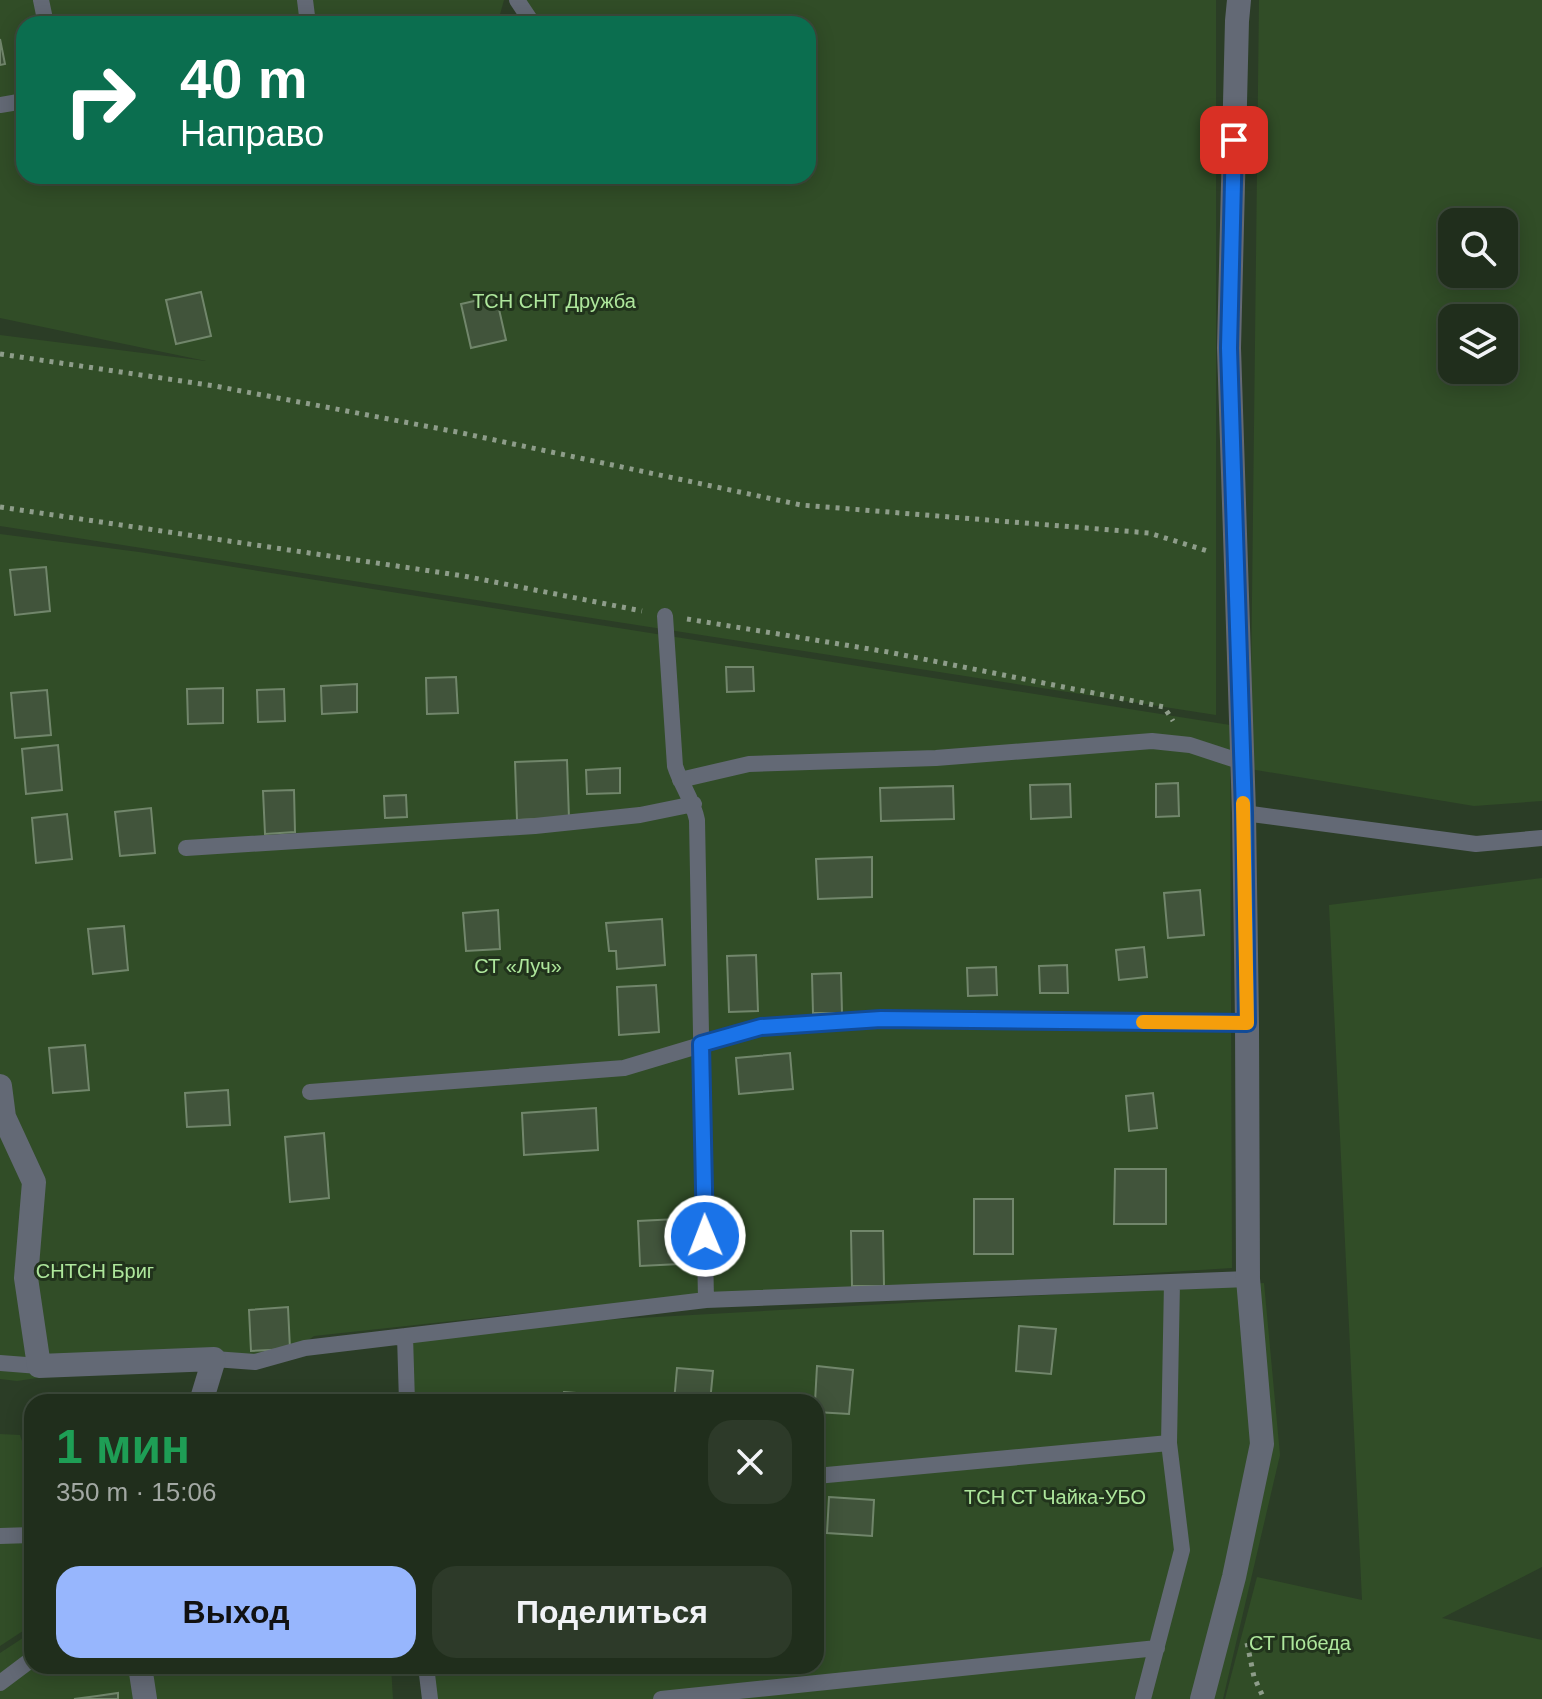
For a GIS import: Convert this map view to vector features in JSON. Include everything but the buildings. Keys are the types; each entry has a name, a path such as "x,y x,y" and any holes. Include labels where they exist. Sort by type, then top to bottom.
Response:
{"street":[{"path":"1202,1699 1234,1577 1262,1444 1248,1279 1244,813 1229,348 1239,0"},
{"path":"0,1086 2,1116 34,1182 26,1278 39,1366 214,1359 203,1394"},
{"path":"141,1674 145,1699"}],"lane":[{"path":"665,616 675,766 694,804 697,820 706,1300"},
{"path":"680,780 749,764 936,758 1152,741 1190,745 1242,762"},
{"path":"186,848 535,826 640,815 694,804"},
{"path":"1244,813 1476,844 1542,838"},
{"path":"310,1092 624,1068 761,1027 881,1019 1247,1023"},
{"path":"214,1359 255,1362 305,1348 706,1300 1248,1279"},
{"path":"1143,1699 1182,1550 1169,1443 1172,1282"},
{"path":"405,1336 407,1394"},
{"path":"0,1363 39,1366"},
{"path":"824,1475 1169,1443"},
{"path":"0,1536 24,1535"},
{"path":"661,1699 1157,1648"},
{"path":"0,1683 24,1665"},
{"path":"427,1674 430,1699"}],"path":[{"path":"0,354 230,389 457,432 801,505 1149,533 1235,559"},
{"path":"0,507 464,576 665,616 888,652 1164,707 1190,745"}],"green space":[{"name":"ТСН СНТ Дружба","path":"0,0 504,0 500,16 16,16 16,184 816,184 816,16 522,16 526,0 1216,0 1216,715 0,526 0,335 206,361 0,318"},
{"path":"1259,0 1542,0 1542,801 1474,806 1250,769"},
{"name":"СТ «Луч»","path":"0,534 139,552 1230,725 1232,1268 535,1312 314,1336 296,1349 250,1355 197,1354 17,1381 0,1379"},
{"name":"СТ Победа","path":"1542,878 1542,1567 1442,1618 1542,1640 1542,1699 1225,1699 1257,1577 1362,1600 1329,905"},
{"name":"ТСН СТ Чайка-УБО","path":"1264,1283 1280,1455 1223,1699 433,1699 431,1674 824,1674 824,1394 410,1394 405,1331"},
{"path":"0,1434 20,1435 24,1447 24,1630 0,1646"},
{"path":"24,1637 24,1674 391,1674 393,1699 0,1699 0,1653"}],"slow traffic":[{"path":"1143,1022 1247,1023 1243,803"}],"route":[{"path":"705,1236 701,1044 761,1027 881,1019 1247,1023 1244,813 1229,348 1234,140"}],"park label":[{"name":"СНТСН Бриг","path":"95,1271"}]}
